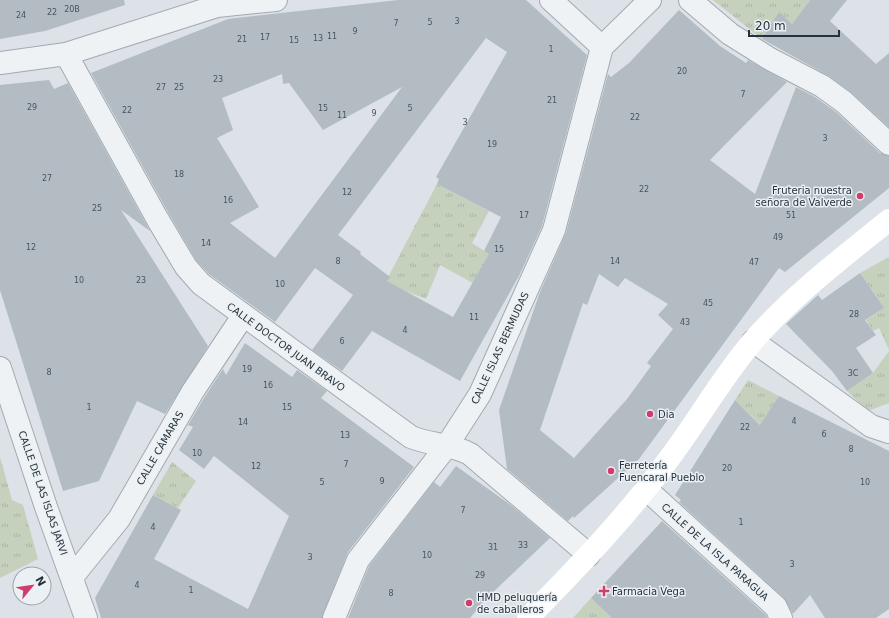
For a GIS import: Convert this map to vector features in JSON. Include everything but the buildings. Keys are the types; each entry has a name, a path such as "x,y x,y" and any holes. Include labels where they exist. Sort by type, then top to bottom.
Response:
{"main road":[{"path":"528,618 589,556 646,489 753,341 785,307 889,220"}],"street":[{"path":"0,63 66,54 217,6 276,0"},
{"path":"551,0 602,47 650,0"},
{"path":"690,0 730,34 770,59 822,86 844,102 889,144"},
{"name":"CALLE ISLAS BERMUDAS","path":"334,618 358,560 446,447 480,394 554,230 602,47"},
{"name":"CALLE DOCTOR JUAN BRAVO","path":"66,54 158,220 186,267 201,284 411,437 420,441 462,450 470,454 589,556"},
{"name":"CALLE CÁMARAS","path":"73,576 119,519 193,391 243,316"},
{"path":"753,341 870,426 889,432"},
{"name":"CALLE DE LAS ISLAS JARVI","path":"0,368 46,507 73,576 86,618"},
{"name":"CALLE DE LA ISLA PARAGUA","path":"646,489 776,607 781,618"}],"green space":[{"path":"713,0 810,0 792,24 779,13 762,39"},
{"path":"437,184 489,211 472,243 519,273 505,301 440,265 426,299 385,283"},
{"path":"889,257 889,350 879,328 873,331 866,320 884,308 860,273"},
{"path":"889,351 889,403 868,411 847,391 873,373"},
{"path":"748,380 779,396 766,417 768,432 735,400"},
{"path":"0,457 12,500 23,505 38,559 24,566 12,566 12,572 0,578"},
{"path":"172,462 196,481 178,508 153,495"},
{"path":"591,598 612,618 573,618"}],"place":[{"name":"Fruteria nuestra señora de Valverde","path":"860,196"},
{"name":"Dia","path":"650,414"},
{"name":"Ferretería Fuencaral Pueblo","path":"611,471"},
{"name":"Farmacia Vega","path":"604,591"},
{"name":"HMD peluquería de caballeros","path":"469,603"}]}
